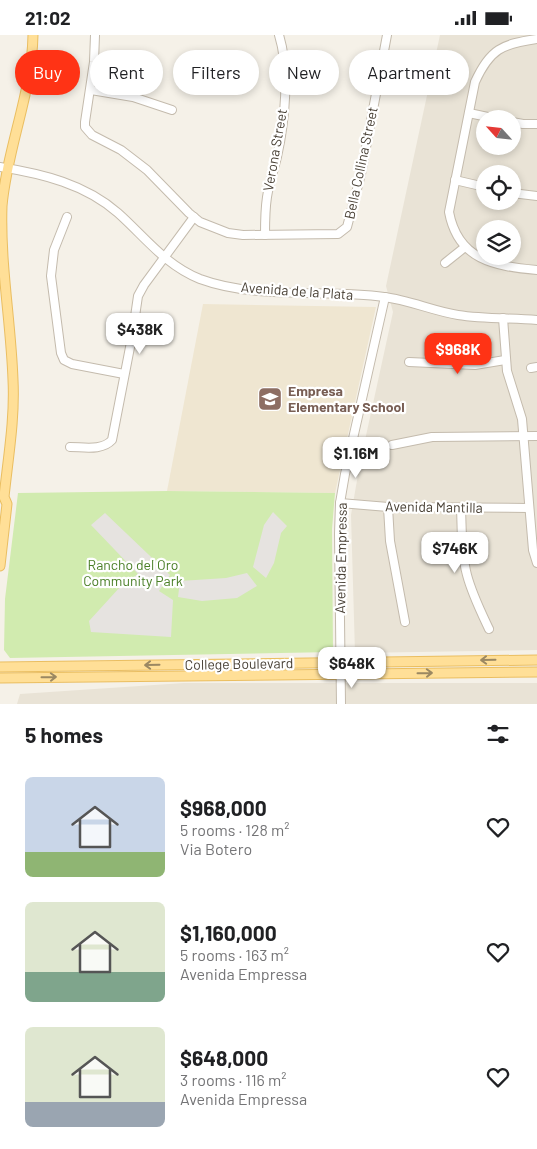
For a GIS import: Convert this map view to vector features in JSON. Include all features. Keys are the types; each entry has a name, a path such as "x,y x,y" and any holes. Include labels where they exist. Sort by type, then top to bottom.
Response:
{"main road":[{"path":"0,566 7,504 2,499 13,426 14,381 1,265 0,243 4,167 30,70 33,35"},
{"name":"College Boulevard","path":"0,667 537,660"},
{"name":"College Boulevard","path":"0,678 537,672"}],"street":[{"name":"Bella Collina Street","path":"94,50 95,35"},
{"name":"Verona Street","path":"265,235 267,195 277,157 284,105 284,68 279,35"},
{"name":"Bella Collina Street","path":"90,95 85,127 92,135 121,150 147,170 200,222 228,233 265,235 338,234 347,227 361,173 388,35"},
{"path":"537,39 507,45 489,57 482,67 475,82 449,211 452,226 470,252 488,261 537,270"},
{"path":"121,95 172,110"},
{"path":"469,113 476,114"},
{"path":"521,124 537,124"},
{"name":"Avenida de la Plata","path":"4,167 42,175 77,187 92,195 118,213 148,245 178,267 200,279 250,290 385,297 427,309 459,315 537,319"},
{"path":"455,180 476,185"},
{"path":"521,194 537,196"},
{"path":"67,217 54,251 51,276 61,353 64,360 72,364 124,374"},
{"path":"70,447 102,447 112,440 138,297 144,285 194,217"},
{"path":"445,263 465,247"},
{"name":"Avenida Empressa","path":"342,704 340,503 385,297"},
{"path":"503,318 506,371 522,419 533,550 537,563"},
{"path":"409,362 475,365 505,360"},
{"path":"392,445 432,437 537,436"},
{"name":"Avenida Mantilla","path":"340,503 388,507 529,508"},
{"path":"388,507 390,541 404,622"},
{"path":"462,508 463,551 467,575 475,599 489,629"}],"shaded area":[{"path":"440,35 537,35 537,650 355,653 351,515 360,463 393,312 386,286 427,95 469,95 469,50 437,50"},
{"name":"Empresa Elementary School","path":"203,304 376,307 335,493 167,491"},
{"path":"273,512 287,526 281,533 274,563 266,578 253,567 264,525"},
{"path":"105,513 170,575 159,591 173,600 171,637 91,632 89,621 120,587 138,574 91,525"},
{"path":"247,573 257,586 237,598 202,601 178,597 180,581 226,578"},
{"path":"184,683 537,683 537,704 17,704 20,694"}],"green space":[{"name":"Rancho del Oro Community Park","path":"167,491 335,493 332,529 333,652 10,658 4,650 5,599 18,493"}],"place":[{"name":"Empresa Elementary School","path":"270,399"}]}
